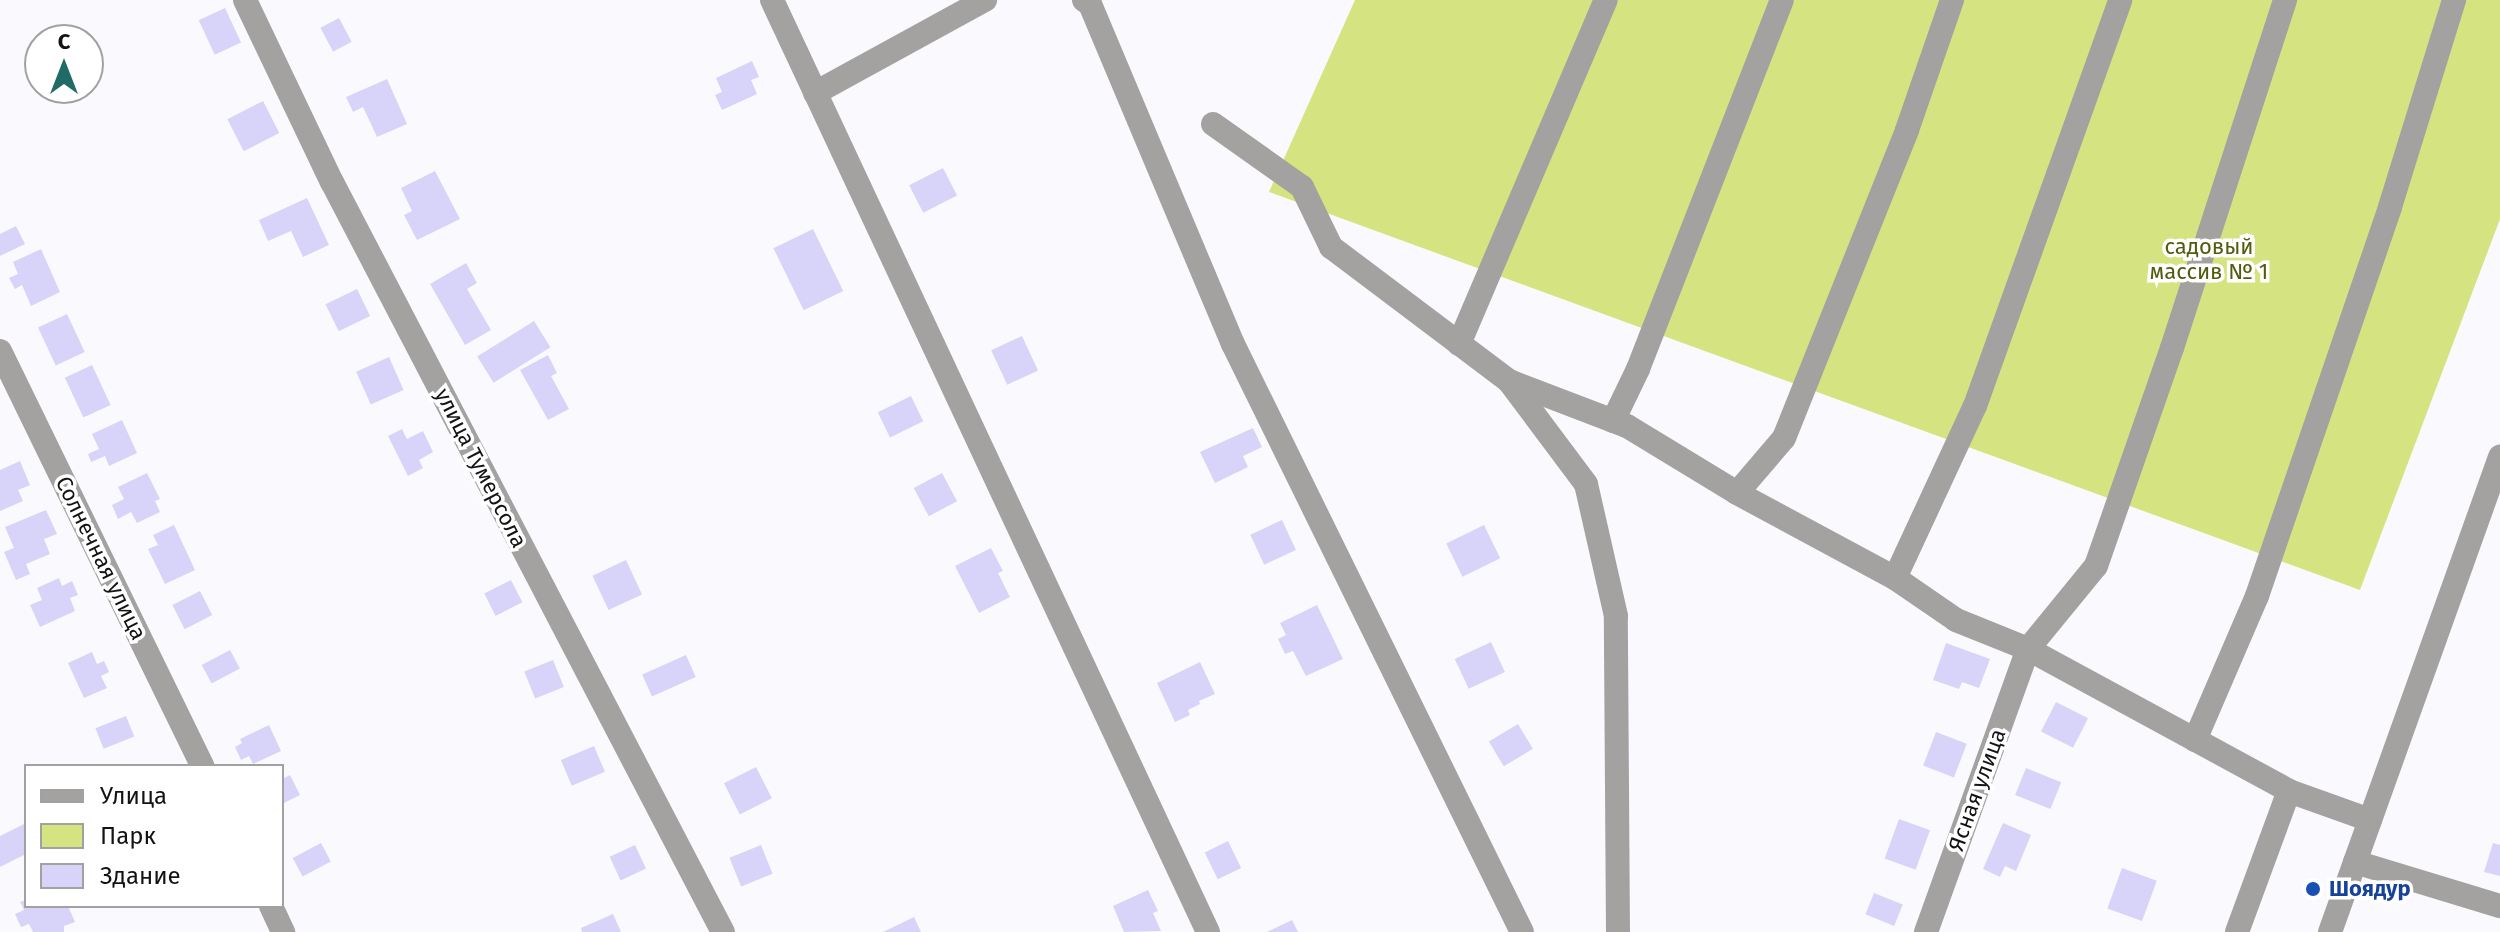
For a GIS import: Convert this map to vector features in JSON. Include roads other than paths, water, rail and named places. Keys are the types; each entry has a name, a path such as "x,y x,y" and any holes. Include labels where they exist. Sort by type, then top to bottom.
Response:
{"street":[{"name":"улица Тумерсола","path":"245,0 332,182 723,932"},
{"path":"772,0 1208,932"},
{"path":"815,93 985,0"},
{"path":"1084,0 1090,4 1233,344 1522,932"},
{"path":"1459,344 1606,0"},
{"path":"1613,421 1638,369 1782,0"},
{"path":"1737,493 1784,438 1907,130 1952,0"},
{"path":"1895,578 1975,406 2120,0"},
{"name":"Ясная улица","path":"1926,932 2028,649 2096,566 2172,348 2285,0"},
{"path":"2195,740 2262,581 2390,207 2454,0"},
{"path":"1213,124 1302,187 1331,247 1509,381 1613,421 1737,493 1895,578 1956,620 2028,649 2289,791 2370,820"},
{"name":"Солнечная улица","path":"0,351 201,764"},
{"path":"1509,381 1586,484 1616,616 1618,932"},
{"path":"2330,932 2500,457"},
{"path":"2237,932 2289,791"},
{"path":"2355,862 2500,906"},
{"path":"272,908 283,932"}],"place":[{"name":"Шоядур","path":"2313,889"}],"park label":[{"name":"садовый массив № 1","path":"2209,258"}]}
